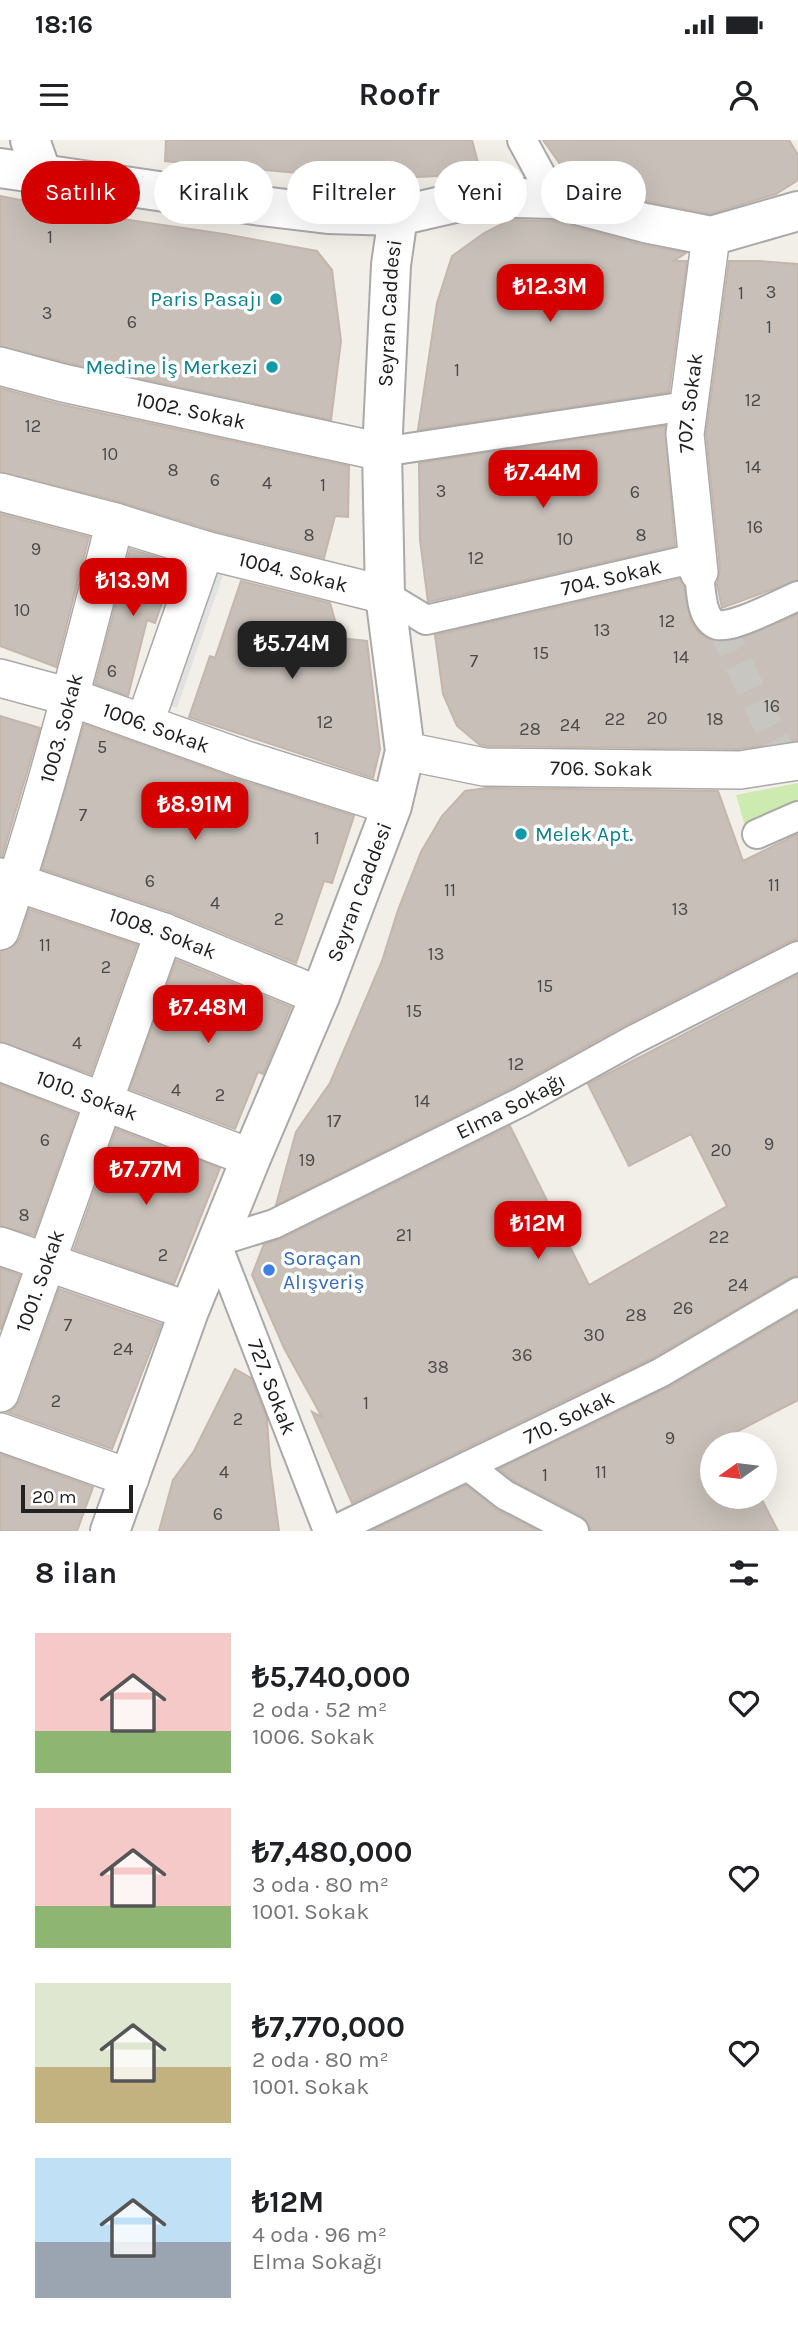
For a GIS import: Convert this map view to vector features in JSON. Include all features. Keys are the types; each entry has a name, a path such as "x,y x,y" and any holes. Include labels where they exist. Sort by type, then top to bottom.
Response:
{"street":[{"path":"522,140 541,175"},
{"path":"0,168 36,157 254,205 287,209"},
{"path":"420,211 481,197 541,199"},
{"path":"646,223 711,236 798,211"},
{"name":"Seyran Caddesi","path":"110,1531 189,1311 320,996 392,806 405,751 385,595 382,452 391,265 397,224"},
{"name":"707. Sokak","path":"699,572 685,434 711,236"},
{"name":"1002. Sokak","path":"0,366 63,383 382,452"},
{"path":"382,452 687,406"},
{"name":"1004. Sokak","path":"0,492 115,522 205,550 385,595"},
{"name":"1003. Sokak","path":"0,931 8,879 70,697 115,522"},
{"path":"145,722 205,550"},
{"name":"704. Sokak","path":"385,595 426,620 683,561 699,572"},
{"path":"699,572 702,600 708,616 713,624 721,626 798,596"},
{"name":"1006. Sokak","path":"0,678 70,697 243,759 392,806"},
{"name":"706. Sokak","path":"405,751 484,767 740,770 798,761"},
{"path":"757,834 798,816"},
{"name":"1008. Sokak","path":"8,879 164,932 320,996"},
{"name":"1001. Sokak","path":"0,1393 164,932"},
{"name":"Elma Sokağı","path":"216,1242 274,1224 299,1212 521,1102 633,1040 798,956"},
{"name":"1010. Sokak","path":"0,1062 251,1158"},
{"name":"727. Sokak","path":"216,1242 331,1531"},
{"path":"0,1246 189,1311"},
{"name":"710. Sokak","path":"331,1531 660,1373 798,1292"},
{"path":"0,1432 130,1478"},
{"path":"468,1466 505,1495 574,1531"}],"green space":[{"path":"798,783 798,802 745,826 736,795"}],"shaded area":[{"path":"180,560 223,575 177,708 134,693"}],"building":[{"path":"166,140 472,140 478,161 434,161 434,176 420,177 420,161 287,161 287,172 273,171 273,161 165,161"},
{"path":"543,140 789,140 798,155 798,180 776,194 710,214 646,201 646,161 558,161"},
{"path":"0,196 21,200 21,224 140,224 140,222 317,251 332,270 341,341 331,420 0,346"},
{"path":"541,221 541,224 563,224 686,253 674,261 687,261 669,392 418,430 437,303 452,256 484,233 502,224"},
{"path":"729,261 798,264 798,580 722,608 717,584 720,570 706,434"},
{"path":"0,388 59,404 349,466 348,517 335,516 324,558 0,472"},
{"path":"665,426 675,546 428,602 420,540 419,463"},
{"path":"0,514 89,537 56,667 0,646"},
{"path":"130,549 176,563 155,623 147,620 128,696 95,684"},
{"path":"680,579 691,621 699,633 712,640 736,640 798,614 798,741 738,749 486,746 480,745 457,726 443,694 435,635"},
{"path":"241,581 330,603 340,638 367,641 380,749 373,778 189,717 210,656 215,658"},
{"path":"0,716 40,728 2,857 0,857"},
{"path":"84,724 237,779 354,816 332,883 324,881 296,963 171,912 42,869"},
{"path":"487,788 718,791 743,861 798,834 798,939 625,1025 513,1087 276,1205 296,1132 330,1083 382,961 398,910 421,852 442,816 465,791"},
{"path":"29,909 137,945 91,1074 0,1042 0,951 14,946 20,938"},
{"path":"176,960 291,1007 263,1074 258,1072 235,1129 130,1089"},
{"path":"798,975 798,1275 652,1358 352,1503 312,1412 322,1417 284,1348 252,1275 264,1244 281,1239 510,1126 589,1285 727,1206 691,1134 629,1166 588,1084"},
{"path":"0,1084 77,1114 34,1235 0,1226"},
{"path":"116,1129 220,1168 174,1284 74,1249"},
{"path":"0,1268 20,1275 1,1329 0,1329"},
{"path":"59,1289 161,1324 112,1449 7,1412 20,1400"},
{"path":"798,1311 798,1400 736,1432 700,1432 700,1509 767,1509 778,1531 591,1531 582,1516 514,1481 499,1469 667,1388"},
{"path":"235,1369 251,1378 267,1419 279,1531 159,1531 173,1480 194,1451"},
{"path":"0,1454 93,1487 77,1531 0,1531"},
{"path":"466,1485 497,1510 538,1531 371,1531"}],"tunnel":[{"path":"721,626 785,762"}],"place":[{"name":"Paris Pasajı","path":"276,299"},
{"name":"Medine İş Merkezi","path":"272,367"},
{"name":"Melek Apt.","path":"521,834"},
{"name":"Soraçan Alışveriş","path":"269,1270"}]}
